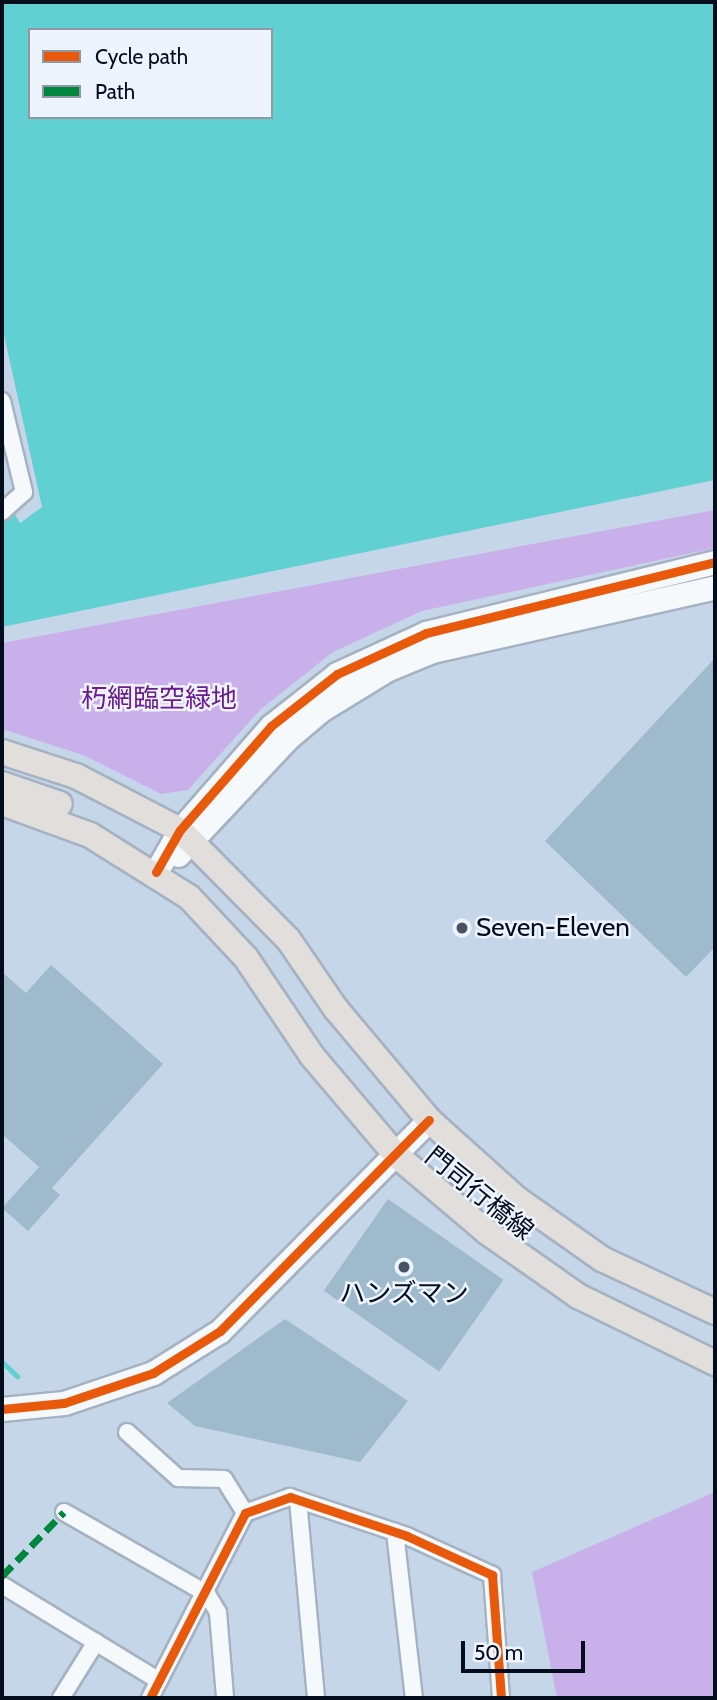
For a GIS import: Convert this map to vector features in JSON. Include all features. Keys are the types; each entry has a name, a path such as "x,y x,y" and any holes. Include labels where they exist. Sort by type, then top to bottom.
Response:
{"main road":[{"name":"門司行橋線","path":"2,752 76,776 187,836 288,939 336,1009 429,1121 517,1199 602,1259 715,1312"},
{"path":"2,784 105,825 156,872"},
{"name":"門司行橋線","path":"2,803 90,835 156,872 246,958 312,1056 396,1155 487,1232 578,1296 715,1363"}],"street":[{"path":"2,401 24,492 8,507"},
{"path":"156,872 271,726 306,695 376,653 426,633 715,562"},
{"path":"187,836 321,709 388,669 432,651 715,587"},
{"path":"2,1409 64,1403 153,1373 220,1331 429,1121"},
{"path":"127,1432 178,1478 225,1479 245,1513"},
{"path":"245,1513 298,1500 395,1532 492,1575 502,1698"},
{"path":"298,1500 316,1698"},
{"path":"64,1512 207,1594 218,1612 225,1698"},
{"path":"150,1698 207,1594 245,1513"},
{"path":"395,1532 414,1698"},
{"path":"2,1585 159,1681"},
{"path":"61,1698 96,1642"}],"green space":[{"name":"朽網臨空緑地","path":"715,510 715,548 422,611 333,652 261,709 188,790 161,794 83,755 2,729 2,643"},
{"path":"715,1492 715,1698 557,1698 532,1572"}],"shaded area":[{"path":"2,2 715,2 715,480 2,627 2,492 20,523 42,507 2,326"}],"building":[{"path":"715,658 715,947 686,977 545,841"},
{"path":"51,965 163,1064 52,1188 60,1195 28,1231 2,1208 39,1167 2,1134 2,972 26,993"},
{"path":"388,1199 504,1280 439,1372 324,1291"},
{"path":"285,1319 408,1401 360,1462 195,1426 167,1403"}],"waterway":[{"path":"2,1362 17,1376"}],"marked path":[{"path":"2,1576 64,1512"}],"cycle path":[{"path":"156,872 180,830 271,726 337,674 426,633 715,562"},
{"path":"2,1409 64,1403 153,1373 220,1331 429,1120"},
{"path":"150,1698 245,1513 290,1497 407,1536 492,1575 501,1698"}],"place":[{"name":"Seven-Eleven","path":"462,928"},
{"name":"ハンズマン","path":"404,1267"}]}
